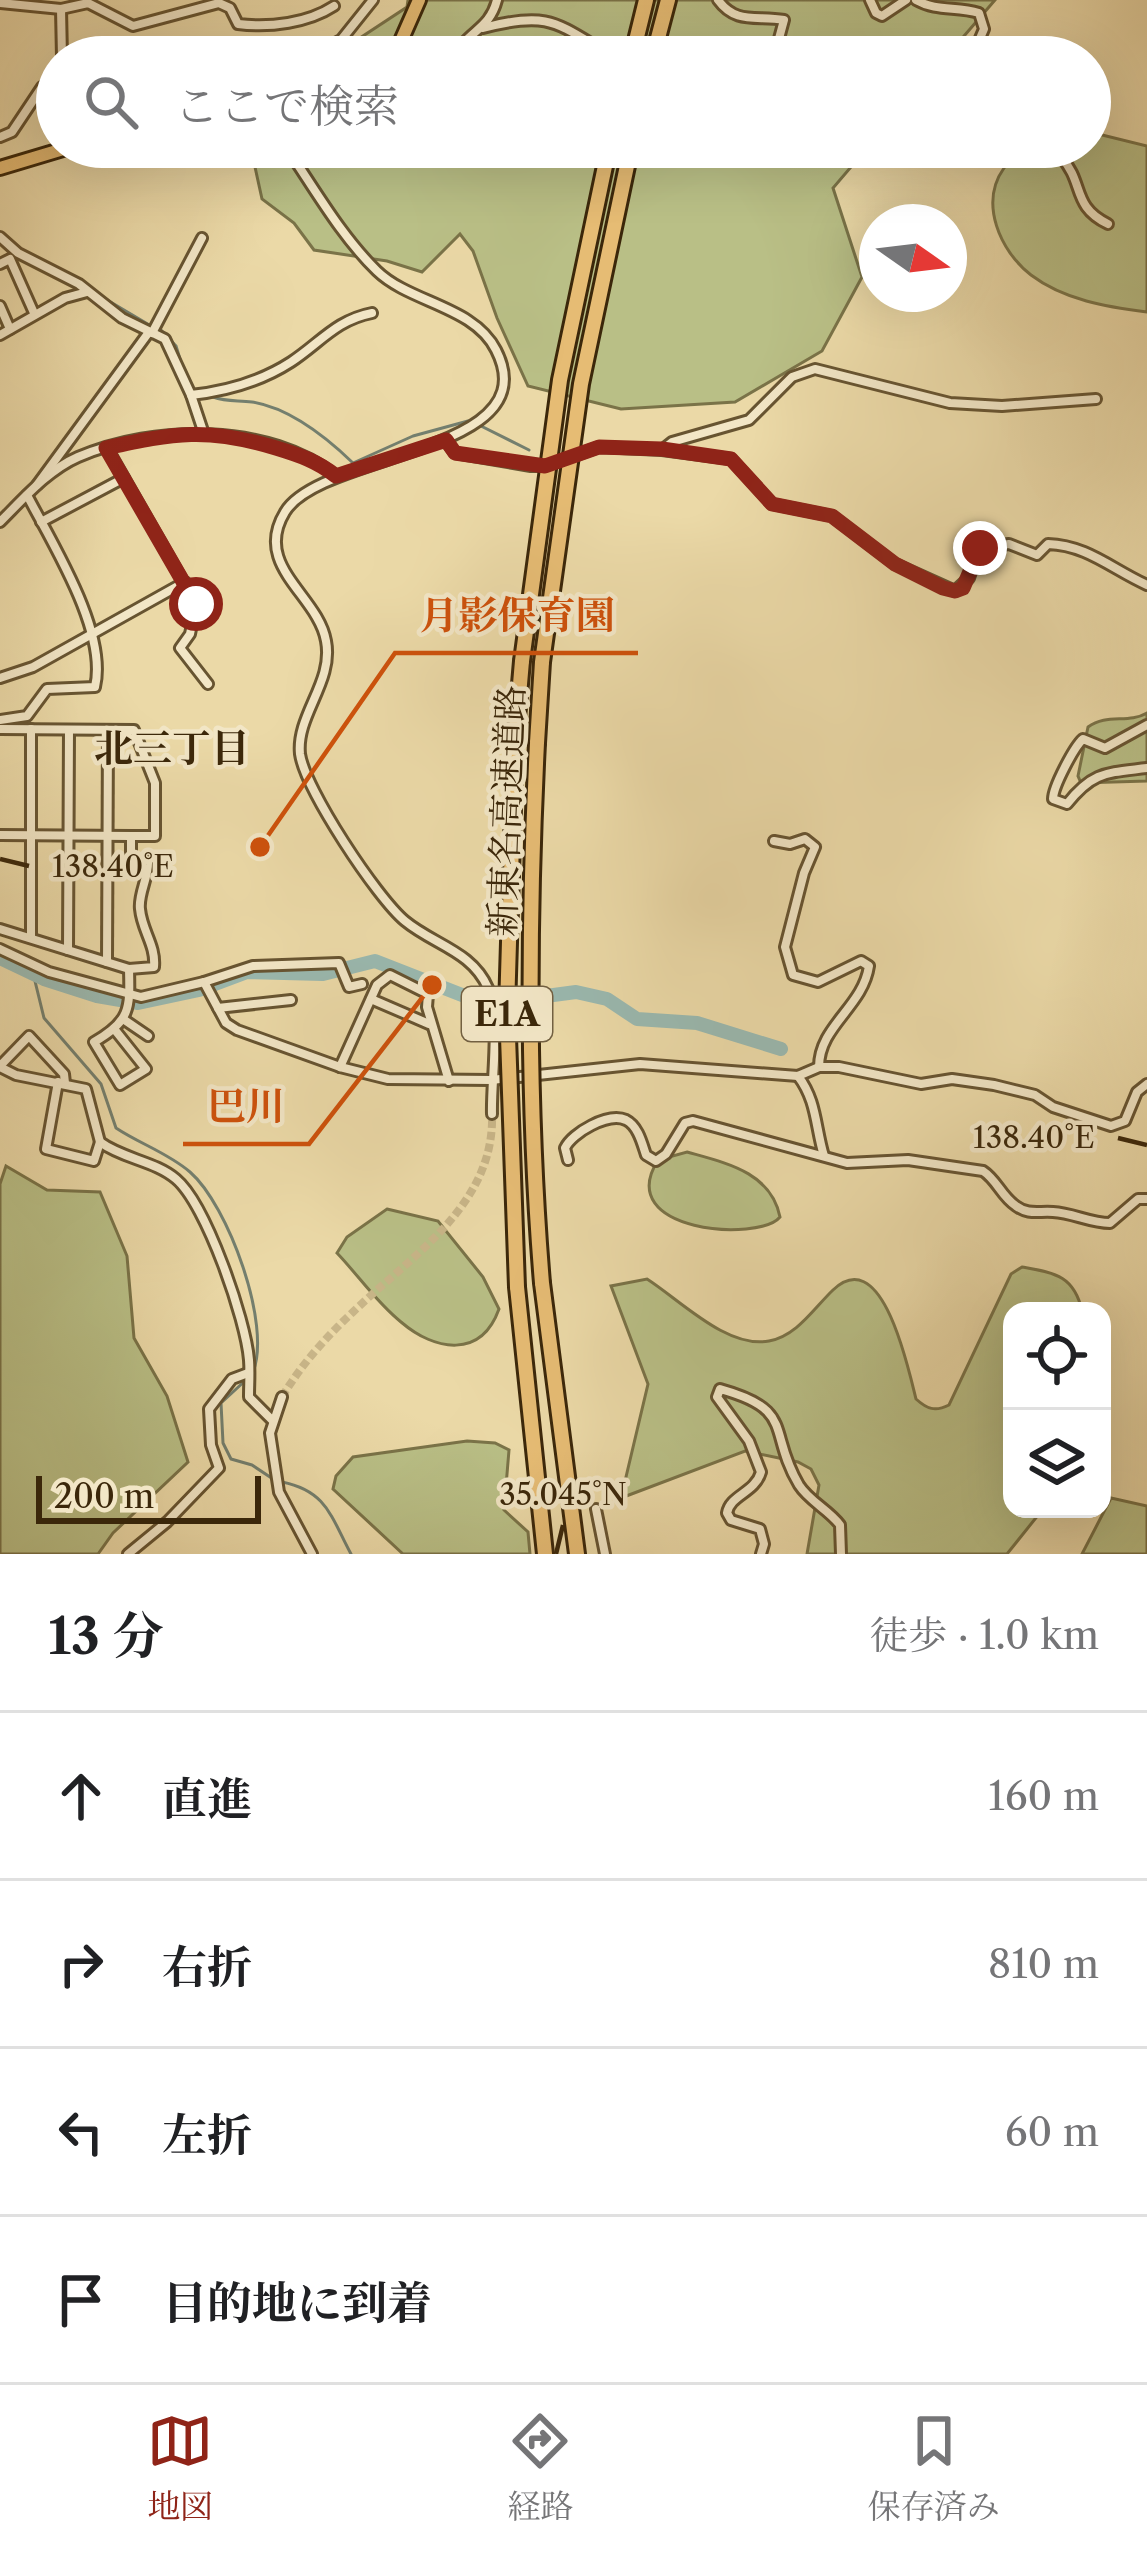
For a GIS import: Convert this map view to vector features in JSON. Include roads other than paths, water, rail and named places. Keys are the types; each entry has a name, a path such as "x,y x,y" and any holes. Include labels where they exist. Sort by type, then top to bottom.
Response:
{"highway":[{"path":"637,36 646,0"},
{"path":"659,36 668,0"},
{"name":"新東名高速道路","path":"544,1554 517,1286 507,1009 515,742 556,403 605,168"},
{"name":"新東名高速道路","path":"577,1554 535,1200 530,1008 536,743 542,662 577,406 626,168"}],"main road":[{"path":"404,36 419,0"},
{"path":"0,169 36,158"}],"street":[{"path":"344,36 364,5 373,0"},
{"path":"470,36 492,17 497,0"},
{"path":"718,0 738,19 784,20 780,36"},
{"path":"870,0 882,16 906,0"},
{"path":"916,0 934,10 979,13 981,36"},
{"path":"0,3 61,9 79,2 104,9 133,26 219,3 230,8 238,24 249,26 318,17 334,6"},
{"path":"61,9 62,36"},
{"path":"483,28 535,17 577,36"},
{"path":"0,137 12,132 36,96"},
{"path":"301,168 381,275 478,327 500,357 503,381 498,400 468,431 336,476 297,496 276,536 284,574 315,616 327,649 321,684 299,737 304,772 391,909 469,961 487,986 493,1012 492,1114"},
{"path":"1069,168 1084,209 1108,224"},
{"path":"0,237 122,318 153,329 164,339 203,431"},
{"path":"36,487 40,475 153,329 202,238"},
{"path":"0,264 10,259 34,313"},
{"path":"0,335 34,313 88,292"},
{"path":"0,306 10,329"},
{"path":"191,394 248,385 292,361 335,325 372,313"},
{"path":"662,449 749,420 793,377 815,369 950,403 1019,405 1096,399"},
{"path":"0,522 75,458 203,431 312,459 336,476"},
{"path":"446,440 455,453 531,466 545,466 599,447 662,449 731,459 772,504 832,516 895,564 955,591 969,578 980,548 1010,544 1036,555 1048,544 1066,544 1147,585"},
{"path":"106,448 185,582 196,611 190,634 180,648 208,683"},
{"path":"41,522 124,478"},
{"path":"0,720 27,716 47,689 95,688 100,667 80,595 27,495"},
{"path":"0,678 33,667 185,582"},
{"path":"1147,725 1105,748 1083,740 1076,745 1068,768 1054,786 1053,800 1067,804 1096,776 1147,768"},
{"path":"0,729 134,730 155,783 155,836 0,835"},
{"path":"31,729 31,939"},
{"path":"68,950 69,730"},
{"path":"107,962 108,730"},
{"path":"0,929 129,969 154,967 155,952 138,905 148,861 131,860 130,836"},
{"path":"774,841 790,844 805,839 815,847 785,947 793,975 818,982 861,962 869,967 859,996 824,1039 819,1067"},
{"path":"0,950 130,1000 206,986 230,970 271,964 341,970 349,987 362,984"},
{"path":"115,1030 146,1069 120,1085 94,1042 115,1030 123,1019 130,1000 129,969"},
{"path":"340,1067 376,986 390,975 428,994 431,1024 449,1081"},
{"path":"206,986 226,1024 251,1038 388,1079 491,1080 640,1064 797,1076 819,1067 839,1067 921,1084 952,1079 1036,1094 1053,1107 1111,1126 1125,1121 1137,1092 1147,1084"},
{"path":"371,999 431,1024"},
{"path":"218,1008 291,1000"},
{"path":"123,1019 148,1036"},
{"path":"100,1142 94,1161 50,1154 46,1149 62,1082 64,1074 29,1036 0,1066 16,1075 62,1082 86,1088 100,1142 168,1174 187,1191 216,1246 243,1332 249,1397 272,1420"},
{"path":"797,1076 814,1097 815,1127 825,1157"},
{"path":"568,1160 566,1148 574,1134 615,1118 629,1120 652,1160 666,1154 685,1123 693,1121 847,1163 908,1160 983,1171 1020,1210 1110,1223 1138,1199 1147,1199"},
{"path":"128,1554 219,1468 211,1445 209,1409 232,1379 248,1373"},
{"path":"761,1554 760,1529 731,1520 727,1513 730,1503 754,1486 761,1472 749,1441 717,1397 720,1389 751,1398 768,1409 798,1484 840,1525 842,1554"},
{"path":"282,1397 272,1420 279,1492 312,1554"},
{"path":"596,1509 604,1554"}],"waterway":[{"path":"19,249 37,259"},
{"path":"97,294 151,326"},
{"path":"160,329 176,346 184,372"},
{"path":"213,397 280,410 353,463 413,436 468,421"},
{"path":"477,424 529,450"},
{"path":"0,958 44,979 138,1003 199,990 247,972 323,974 375,961 462,995 508,1001 576,992 607,999 637,1019 697,1023 781,1049"},
{"path":"33,973 44,1018 101,1084 116,1128 190,1172 219,1211 251,1297 257,1326 253,1372"},
{"path":"247,1379 221,1403 223,1443 231,1459 252,1465 273,1479"},
{"path":"282,1482 318,1499 351,1554"}],"tunnel":[{"path":"282,1397 324,1341 423,1249 465,1202 489,1146 492,1114"}],"place":[{"name":"月影保育園","path":"260,847"},
{"name":"巴川","path":"432,985"}],"district":[{"name":"北三丁目","path":"172,748"}]}
